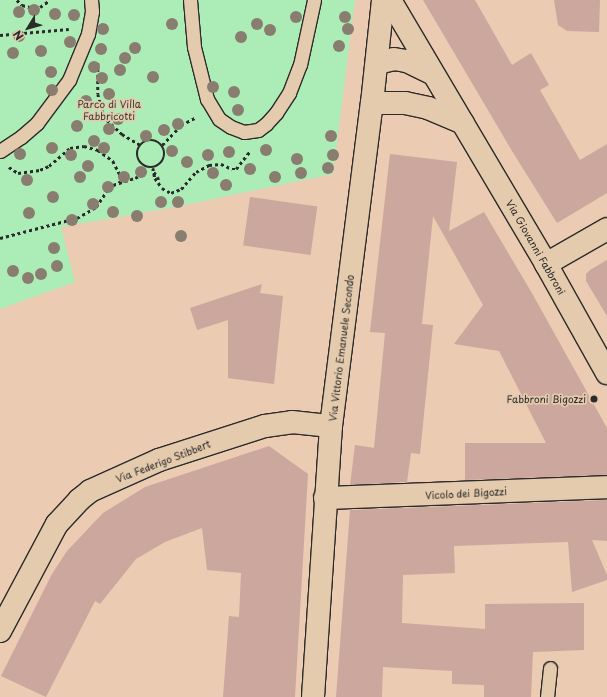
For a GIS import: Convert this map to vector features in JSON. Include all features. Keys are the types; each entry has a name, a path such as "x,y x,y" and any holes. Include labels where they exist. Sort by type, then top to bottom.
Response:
{"street":[{"name":"Via Vittorio Emanuele Secondo","path":"313,697 325,498 331,426 377,63 383,0"},
{"name":"Via Giovanni Fabbroni","path":"390,0 546,264 607,373"},
{"path":"377,63 394,59 407,61 432,73"},
{"path":"372,103 405,103 428,108 463,124"},
{"path":"546,264 607,229"},
{"name":"Via Federigo Stibbert","path":"0,631 57,524 79,500 90,491 160,460 265,426 292,422 331,426"},
{"name":"Vicolo dei Bigozzi","path":"325,498 607,487"}],"lane":[{"path":"1,151 21,138 37,123 69,80 83,48 91,18 91,0"},
{"path":"190,0 194,47 199,73 207,99 215,115 225,124 238,131 244,132 258,130 276,114 294,84 302,59 314,0"},
{"path":"547,697 550,668"}],"path":[{"path":"17,0 28,8 40,7 50,0"},
{"path":"0,35 65,29"},
{"path":"83,48 92,48 98,54 98,94 105,115 122,134 140,145"},
{"path":"162,145 173,132 185,123 197,117 215,115"},
{"path":"153,170 155,178 162,188 171,193 181,189 202,168 216,164 234,170 249,152 258,130"},
{"path":"148,140 153,140 162,145 164,153 164,160 153,170 147,168 138,158 138,149 140,145 148,140"},
{"path":"1,151 7,166 15,172 26,173 45,168 70,148 80,146 91,148 106,155 113,161 120,175 120,182"},
{"path":"0,238 77,218 96,207 108,189 120,182 136,178 144,173 147,168"}],"green space":[{"name":"Parco di Villa Fabbricotti","path":"0,0 355,0 333,174 180,206 61,227 75,282 0,309"}],"building":[{"path":"423,0 475,0 512,65 531,53 549,85 540,90 580,160 607,144 607,193 557,223 512,151"},
{"path":"554,0 600,0 599,32 567,31 558,25"},
{"path":"390,154 457,162 449,231 484,212 533,295 607,428 607,475 465,480 465,443 546,443 499,351 454,344 483,305 433,216 422,324 433,325 420,454 411,453 407,482 350,485 355,445 374,448 385,333 370,332"},
{"path":"250,197 317,206 311,255 243,246"},
{"path":"607,260 607,316 586,281 586,274"},
{"path":"262,284 260,293 283,296 274,384 228,378 228,320 197,330 190,308"},
{"path":"269,446 308,474 295,697 223,697 229,616 239,617 241,573 207,570 202,528 165,542 136,559 100,604 95,601 46,697 1,676 52,574 67,551 103,513 145,487"},
{"path":"607,500 607,541 592,540 607,575 607,580 572,592 568,542 454,546 455,573 403,575 402,623 485,629 485,604 584,603 584,650 533,652 531,697 484,697 484,685 452,684 452,671 383,667 382,697 336,697 350,510"}],"place":[{"name":"Fabbroni Bigozzi","path":"594,399"}]}
